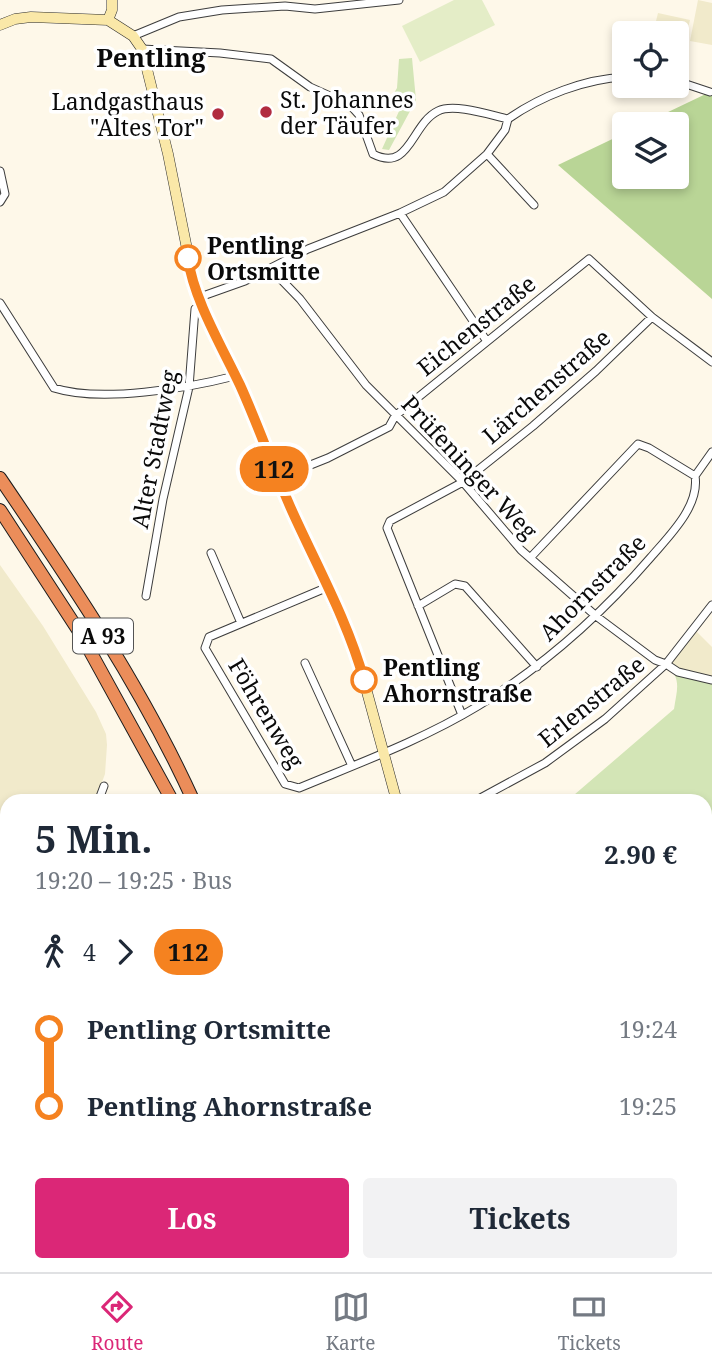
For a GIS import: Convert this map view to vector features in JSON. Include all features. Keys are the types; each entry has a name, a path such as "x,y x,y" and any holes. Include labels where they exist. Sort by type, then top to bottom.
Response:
{"highway":[{"name":"A 93","path":"0,478 57,561 105,640 138,695 190,794"},
{"name":"A 93","path":"0,510 80,633 127,713 169,794"}],"street":[{"path":"108,20 112,0"},
{"path":"133,36 178,17 242,8 288,3 315,9 399,0"},
{"path":"0,25 31,17 108,20 133,36 142,49 169,155 190,271 358,659 395,794"},
{"path":"142,49 271,59 310,87 350,106 359,115 373,154 382,159 395,159 405,151 425,121 437,111 449,107 508,119"},
{"path":"200,297 246,281 318,244 400,213 444,192 487,155 505,130 508,119 523,108 586,82 612,79"},
{"path":"689,85 710,92"},
{"path":"487,155 534,205"},
{"path":"0,170 5,194 0,202"},
{"path":"400,213 486,340"},
{"name":"Eichenstraße","path":"278,478 328,458 389,426 395,416 486,340 589,259 652,317"},
{"name":"Prüfeninger Weg","path":"271,270 300,299 366,385 463,482 530,558 596,616 655,660 678,672 712,680"},
{"path":"0,303 54,388 72,394 189,387 235,376"},
{"name":"Alter Stadtweg","path":"146,596 163,499 189,387 195,309"},
{"path":"652,317 712,362"},
{"name":"Lärchenstraße","path":"418,606 387,528 390,521 463,482 575,390 652,317"},
{"path":"530,558 638,444 649,447 695,476"},
{"name":"Ahornstraße","path":"384,753 462,715 537,667 596,616 661,545 689,508 696,486 695,476 712,452"},
{"name":"Föhrenweg","path":"211,553 241,623"},
{"path":"462,715 418,606 455,584 466,586 537,667"},
{"name":"Föhrenweg","path":"328,587 209,637 205,648 285,784 299,788 384,753"},
{"name":"Erlenstraße","path":"488,794 545,764 605,719 666,664 712,605"},
{"path":"305,663 352,766"},
{"path":"101,794 104,786"}],"shaded area":[{"path":"698,0 712,3 712,45 690,41"},
{"path":"658,13 690,20 689,24 689,21 656,21"},
{"path":"0,565 43,626 96,712 106,734 107,745 105,774 98,794 0,794"},
{"path":"693,628 712,647 712,678 666,664"}],"green space":[{"path":"454,0 482,0 495,25 420,62 402,26"},
{"path":"412,58 416,100 389,150 382,149 400,109 390,100 397,88 399,59"},
{"path":"712,93 712,299 558,165 612,139 612,189 689,189 689,112 668,112"},
{"path":"666,664 712,678 712,794 575,794 674,709 677,690 671,669"}],"bus line":[{"name":"112","path":"188,258 195,289 328,587 364,680"}],"place":[{"name":"St. Johannes der Täufer","path":"266,112"},
{"name":"Landgasthaus \"Altes Tor\"","path":"218,114"},
{"name":"Pentling Ortsmitte","path":"188,258"},
{"name":"Pentling Ahornstraße","path":"364,680"}],"district":[{"name":"Pentling","path":"151,57"}]}
